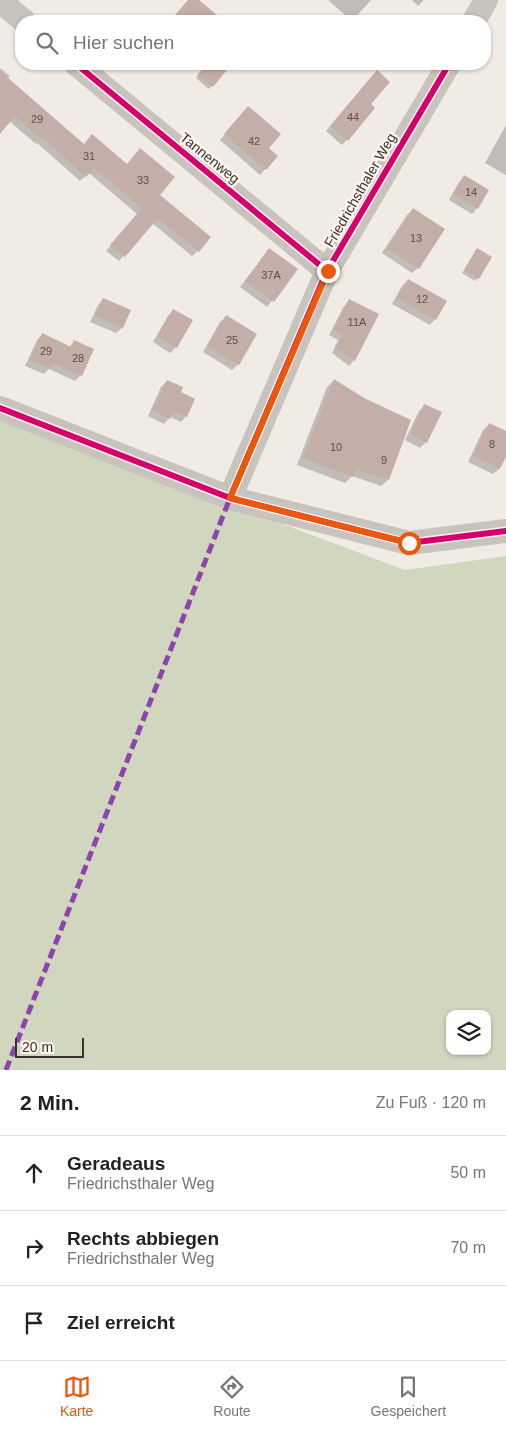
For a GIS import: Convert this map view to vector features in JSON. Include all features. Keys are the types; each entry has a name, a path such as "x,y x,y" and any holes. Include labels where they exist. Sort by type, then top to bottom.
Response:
{"street":[{"path":"477,15 486,0"},
{"path":"0,1 17,15"},
{"name":"Tannenweg","path":"83,70 328,271"},
{"name":"Friedrichsthaler Weg","path":"230,498 328,271 445,70"},
{"path":"0,408 230,498 409,543 506,531"}],"green space":[{"path":"0,418 405,570 506,556 506,1070 0,1070"}],"building":[{"path":"188,0 199,0 217,15 175,15"},
{"path":"202,70 227,70 213,87 197,75"},
{"path":"377,70 390,82 371,104 375,108 348,141 330,126"},
{"path":"0,71 84,144 92,134 127,164 140,148 175,177 160,195 211,237 199,252 158,218 125,257 110,245 142,208 94,168 86,177 43,138 42,140 15,116 0,134"},
{"path":"248,106 281,134 269,148 278,156 266,170 224,134"},
{"path":"464,175 489,190 478,209 453,194"},
{"path":"413,208 445,229 419,269 387,248"},
{"path":"269,248 298,269 274,302 245,281"},
{"path":"477,248 492,257 479,279 464,270"},
{"path":"408,279 447,301 436,320 397,298"},
{"path":"103,298 131,310 123,328 95,316"},
{"path":"349,299 379,314 355,361 336,348 343,334 334,330"},
{"path":"173,309 193,320 177,348 157,336"},
{"path":"226,315 257,334 239,365 207,346"},
{"path":"42,333 71,347 74,340 94,349 82,376 53,363 50,369 30,360"},
{"path":"334,379 364,398 411,420 389,480 356,469 353,477 303,458"},
{"path":"167,380 183,387 181,392 195,399 187,417 174,411 170,419 152,410"},
{"path":"424,404 442,412 427,443 410,434"},
{"path":"489,423 506,431 506,457 500,469 473,456"}],"marked path":[{"path":"6,1070 230,498"}],"cycle path":[{"path":"83,70 327,271"},
{"path":"230,498 327,271 445,70"},
{"path":"0,408 230,498 409,543 506,531"}],"route":[{"path":"328,271 230,498 409,543"}]}
